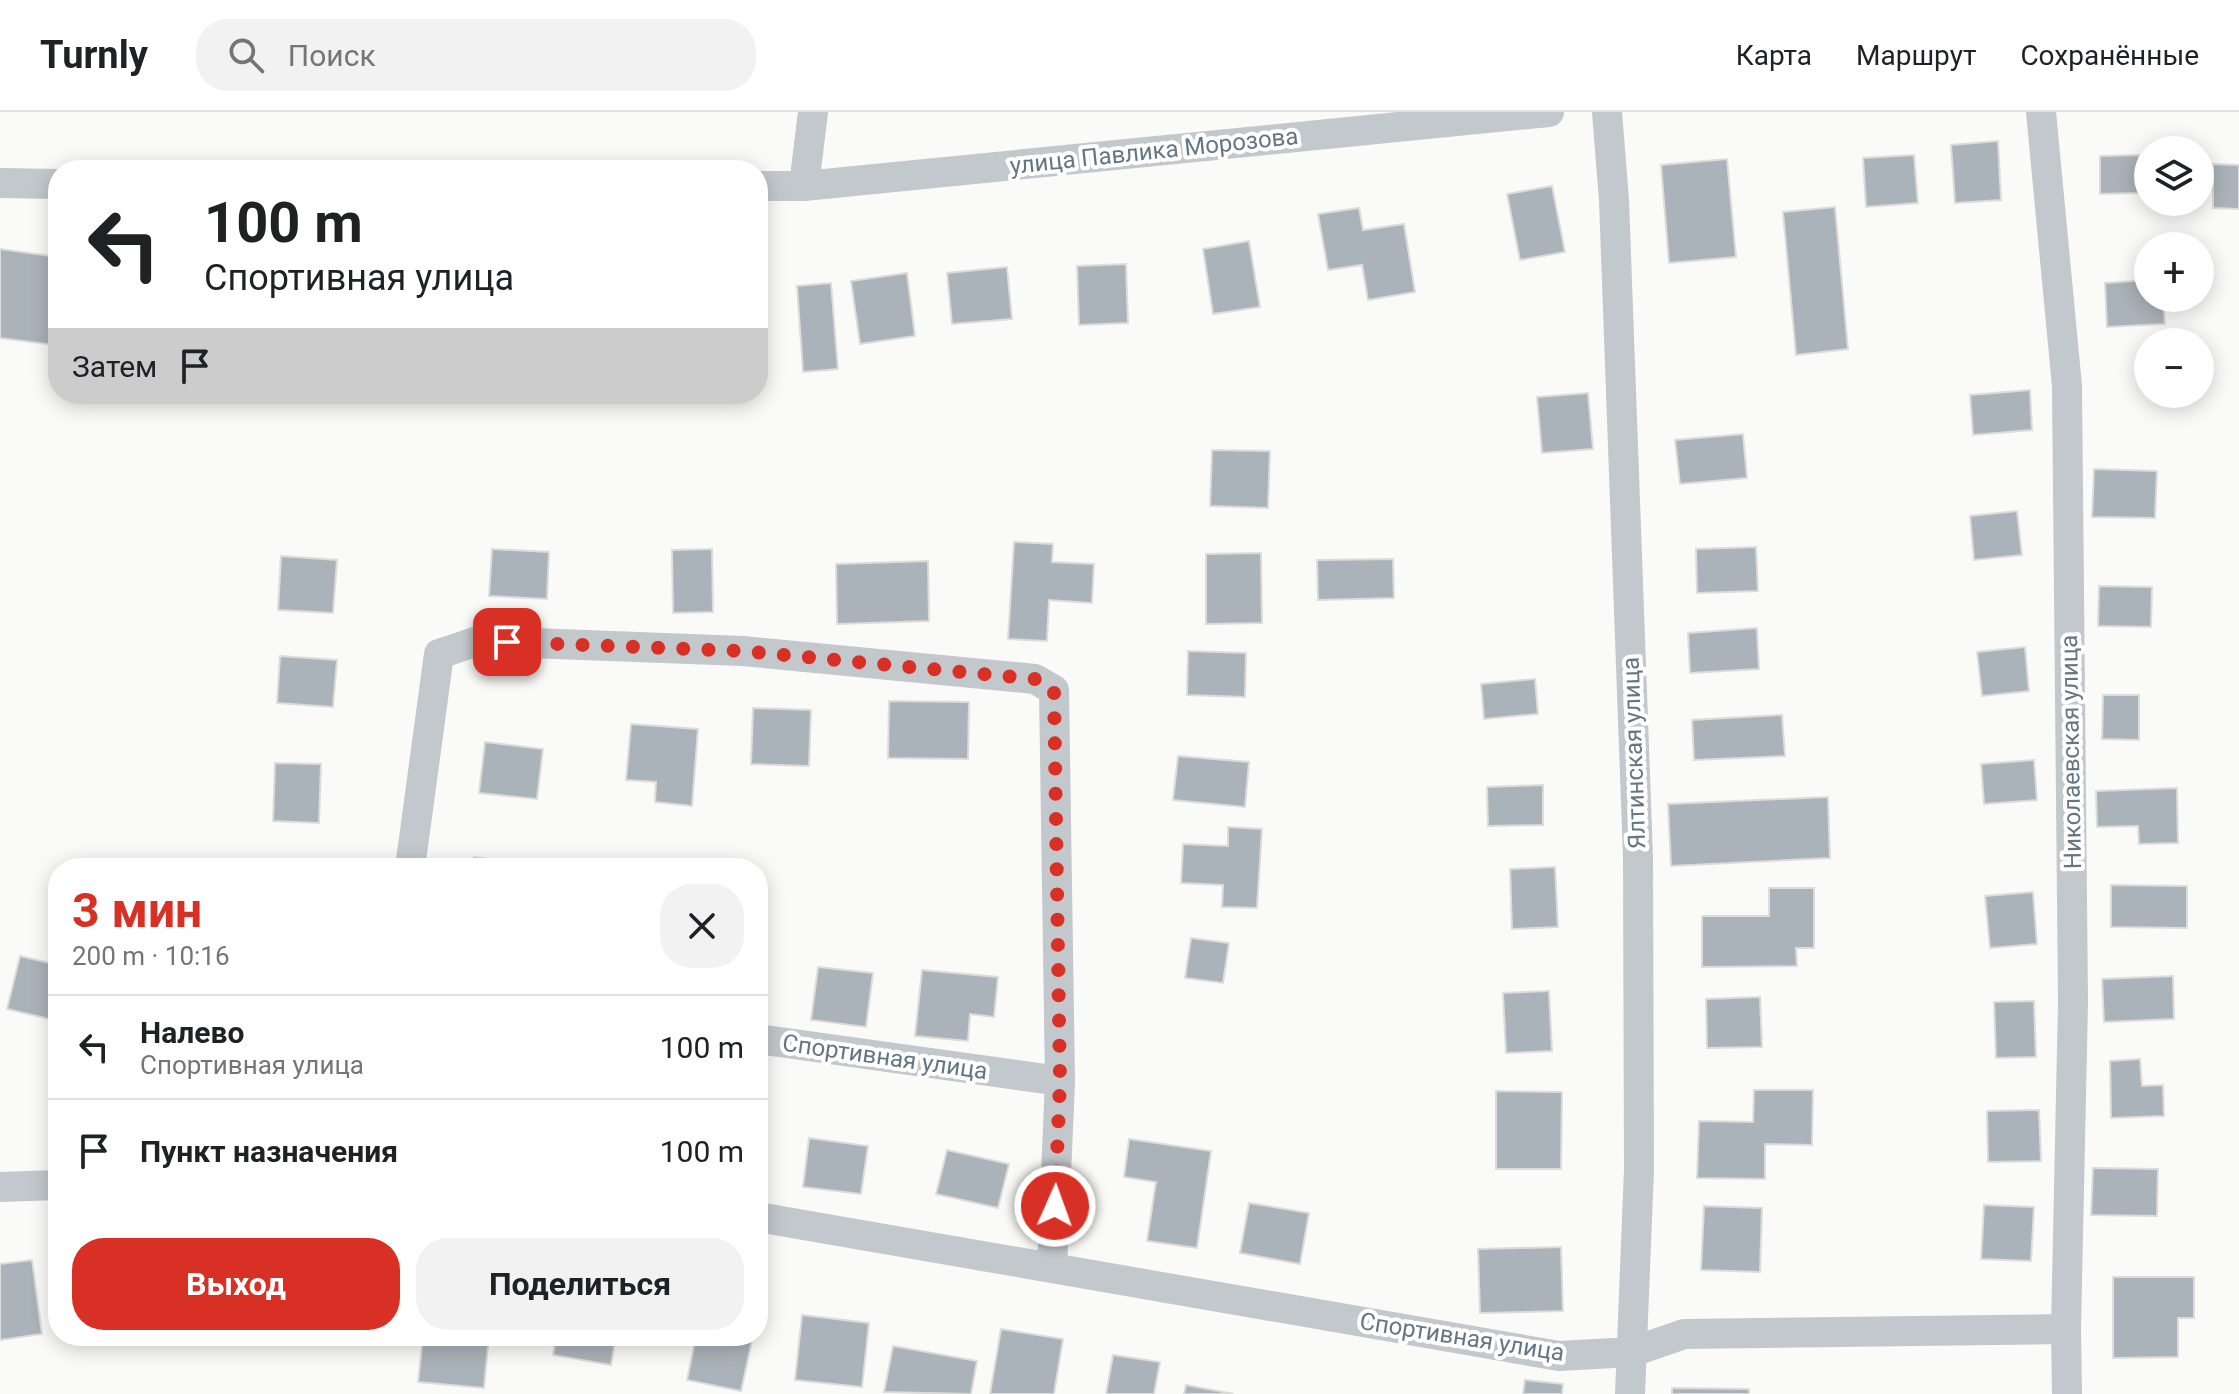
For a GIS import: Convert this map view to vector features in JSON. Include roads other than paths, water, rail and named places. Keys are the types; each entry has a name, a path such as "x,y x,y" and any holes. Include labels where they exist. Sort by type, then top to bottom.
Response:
{"street":[{"path":"804,186 813,112"},
{"name":"улица Павлика Морозова","path":"768,186 804,186 1549,112"},
{"name":"Ялтинская улица","path":"1607,112 1614,200 1638,857 1639,1169 1630,1394"},
{"name":"Николаевская улица","path":"2041,112 2067,386 2073,1002 2067,1394"},
{"path":"0,183 48,184"},
{"path":"411,858 439,654 478,641 743,651 1035,679 1054,690 1060,1081 1052,1268"},
{"name":"Спортивная улица","path":"768,1040 1060,1081"},
{"path":"0,1187 48,1185"},
{"name":"Спортивная улица","path":"768,1219 1559,1356 1632,1352 1684,1334 2066,1329"}]}
